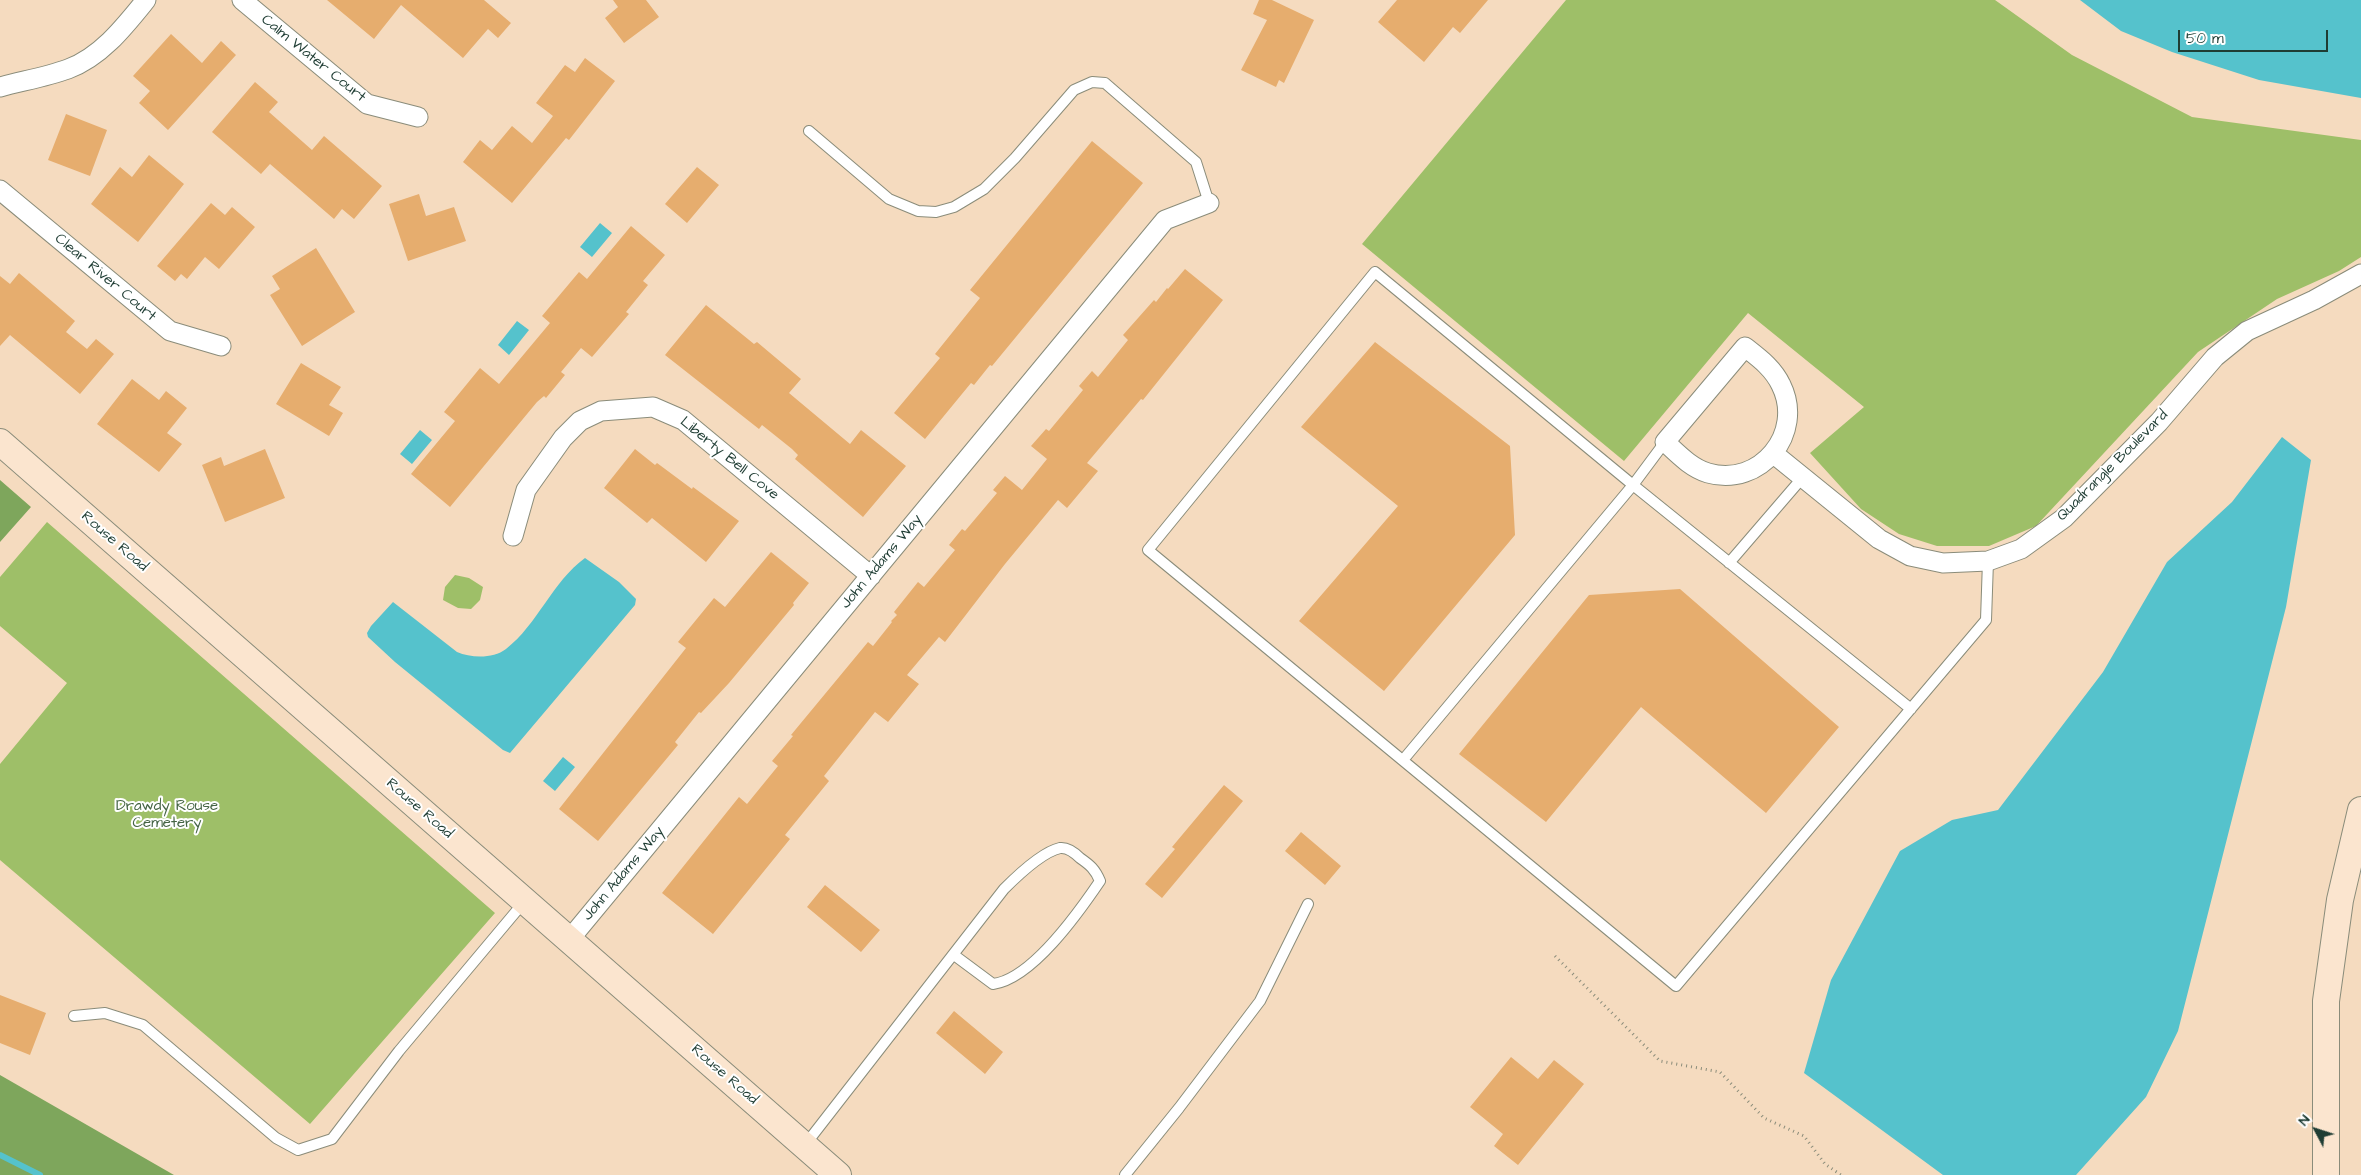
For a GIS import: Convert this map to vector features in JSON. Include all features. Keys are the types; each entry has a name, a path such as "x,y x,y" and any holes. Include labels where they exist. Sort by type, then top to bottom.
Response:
{"street":[{"path":"0,87 69,69 97,53 125,26 146,0"},
{"name":"Calm Water Court","path":"242,0 367,104 418,117"},
{"name":"Clear River Court","path":"0,190 170,332 221,346"},
{"name":"John Adams Way","path":"569,940 1165,220 1209,202"},
{"name":"Quadrangle Boulevard","path":"1774,454 1878,540 1910,556 1943,563 1988,561 2021,549 2064,518 2159,422 2214,357 2247,331 2314,300 2361,274"},
{"path":"1745,347 1768,365 1782,385 1788,408 1786,432 1774,454 1755,468 1732,475 1708,473 1689,464 1665,442 1745,347"},
{"name":"Liberty Bell Cove","path":"512,536 526,490 563,438 580,422 601,411 653,407 683,420 871,576"},
{"name":"Rouse Road","path":"0,442 838,1175"},
{"path":"2326,1175 2326,1001 2340,900 2361,810"}],"lane":[{"path":"809,131 889,199 918,211 936,212 954,207 984,189 1015,158 1074,90 1092,82 1105,83 1196,162 1209,202"},
{"path":"1911,709 1633,485 1375,272 1148,550 1676,986 1911,709 1986,620 1988,561"},
{"path":"1403,760 1633,485 1665,442"},
{"path":"1729,563 1803,477"},
{"path":"804,1146 954,956 1004,889 1018,875 1037,860 1060,848 1070,850 1096,870 1100,881 1075,918 1042,955 1003,983 993,984 954,956"},
{"path":"74,1016 105,1013 143,1025 276,1138 298,1150 332,1139 399,1051 525,901"},
{"path":"1125,1175 1179,1108 1260,1001 1308,904"}],"path":[{"path":"1555,956 1660,1061 1720,1072 1764,1118 1804,1136 1826,1164 1841,1175"}],"green space":[{"path":"1566,0 1995,0 2072,55 2192,117 2361,140 2361,257 2339,271 2277,299 2198,352 2036,526 1989,546 1937,546 1899,534 1861,509 1810,453 1864,407 1748,313 1624,461 1362,244"},
{"path":"0,480 31,507 0,542"},
{"name":"Drawdy Rouse Cemetery","path":"47,522 495,913 310,1124 0,860 0,764 67,683 0,626 0,577"},
{"path":"455,575 469,578 483,587 480,600 471,609 458,608 443,600 445,587"},
{"path":"0,1075 174,1175 0,1175"}],"water":[{"path":"2080,0 2361,0 2361,98 2259,80 2172,52 2121,31"},
{"path":"600,223 612,233 592,257 580,247"},
{"path":"517,321 529,330 509,355 498,345"},
{"path":"420,430 432,440 412,464 400,454"},
{"path":"2282,437 2311,460 2286,607 2178,1031 2146,1097 2076,1175 1943,1175 1804,1073 1831,980 1900,851 1952,820 1998,810 2103,672 2167,562 2232,502"},
{"path":"585,558 619,582 636,599 635,605 510,753 503,750 395,662 368,637 367,633 371,626 393,602 457,652 475,656 495,655 506,649 517,639 563,579"},
{"path":"563,757 575,767 555,791 543,781"}],"building":[{"path":"327,0 484,0 511,23 498,38 488,29 463,58 401,5 374,39"},
{"path":"613,0 646,0 659,17 624,43 605,18 618,7"},
{"path":"1259,0 1272,0 1314,20 1284,83 1279,80 1276,87 1241,70 1267,20 1253,14"},
{"path":"1397,0 1488,0 1460,33 1453,27 1424,62 1378,22"},
{"path":"171,34 202,63 221,41 236,55 168,130 139,103 150,91 133,76"},
{"path":"585,58 615,81 569,140 566,138 512,203 463,162 480,140 492,150 512,126 532,143 553,116 536,103 565,65 575,72"},
{"path":"255,82 278,102 269,112 312,150 324,136 382,186 354,219 342,209 334,219 270,164 261,174 212,132"},
{"path":"66,114 107,130 90,176 48,160"},
{"path":"1092,141 1143,183 992,366 990,365 974,385 971,383 925,439 894,413 940,358 935,354 980,298 970,290"},
{"path":"149,155 184,184 138,242 91,204 120,167 132,177"},
{"path":"697,167 719,185 687,223 665,204"},
{"path":"419,194 426,216 454,207 466,241 408,261 389,204"},
{"path":"211,203 225,215 232,207 255,227 219,269 205,257 187,279 181,274 175,281 157,266"},
{"path":"631,226 665,255 643,281 648,285 626,312 629,314 592,357 581,348 561,372 565,375 546,398 544,396 537,402 450,507 411,474 455,421 444,412 480,368 499,384 550,323 542,316 579,272 587,279"},
{"path":"316,248 355,312 302,346 270,295 280,289 272,276"},
{"path":"1185,269 1223,300 1143,400 1141,399 1087,463 1098,471 1067,508 1058,500 1005,564 945,642 939,637 907,675 919,684 888,722 875,712 824,776 829,781 785,835 790,839 713,934 662,893 739,797 747,804 778,766 772,761 793,736 791,735 868,642 873,646 897,615 894,612 918,582 924,587 955,550 949,545 962,529 965,531 997,493 993,490 1005,476 1022,490 1047,459 1031,446 1046,429 1049,431 1083,390 1079,386 1092,371 1098,377 1128,340 1123,335"},
{"path":"19,273 75,321 66,332 87,349 96,339 114,354 80,394 10,335 0,346 0,276 10,284"},
{"path":"706,305 754,344 757,342 801,379 789,393 850,444 861,430 906,466 863,517 795,459 798,455 792,449 762,425 759,429 665,355"},
{"path":"1375,342 1510,446 1515,535 1384,691 1299,621 1398,506 1301,427"},
{"path":"301,363 341,387 329,405 343,413 329,436 276,404"},
{"path":"132,379 159,400 166,391 187,408 167,433 182,444 159,472 97,424"},
{"path":"265,449 285,498 225,522 202,465 221,457 224,466"},
{"path":"635,449 655,465 657,463 692,489 693,487 739,521 706,562 652,518 647,523 604,488"},
{"path":"771,552 809,583 793,603 794,605 729,683 701,713 699,712 675,742 678,745 598,841 559,809 686,648 678,642 714,598 725,607"},
{"path":"1680,589 1839,727 1766,813 1641,707 1546,822 1459,754 1589,595"},
{"path":"1224,785 1243,801 1162,898 1145,884 1175,849 1172,847"},
{"path":"1301,832 1341,866 1325,885 1285,851"},
{"path":"825,885 880,930 861,952 807,907"},
{"path":"0,995 46,1013 30,1055 0,1043"},
{"path":"954,1011 1003,1052 985,1074 936,1033"},
{"path":"1511,1057 1538,1079 1554,1060 1584,1084 1518,1165 1494,1146 1503,1134 1470,1107"}],"waterway":[{"path":"0,1155 40,1175"}]}
